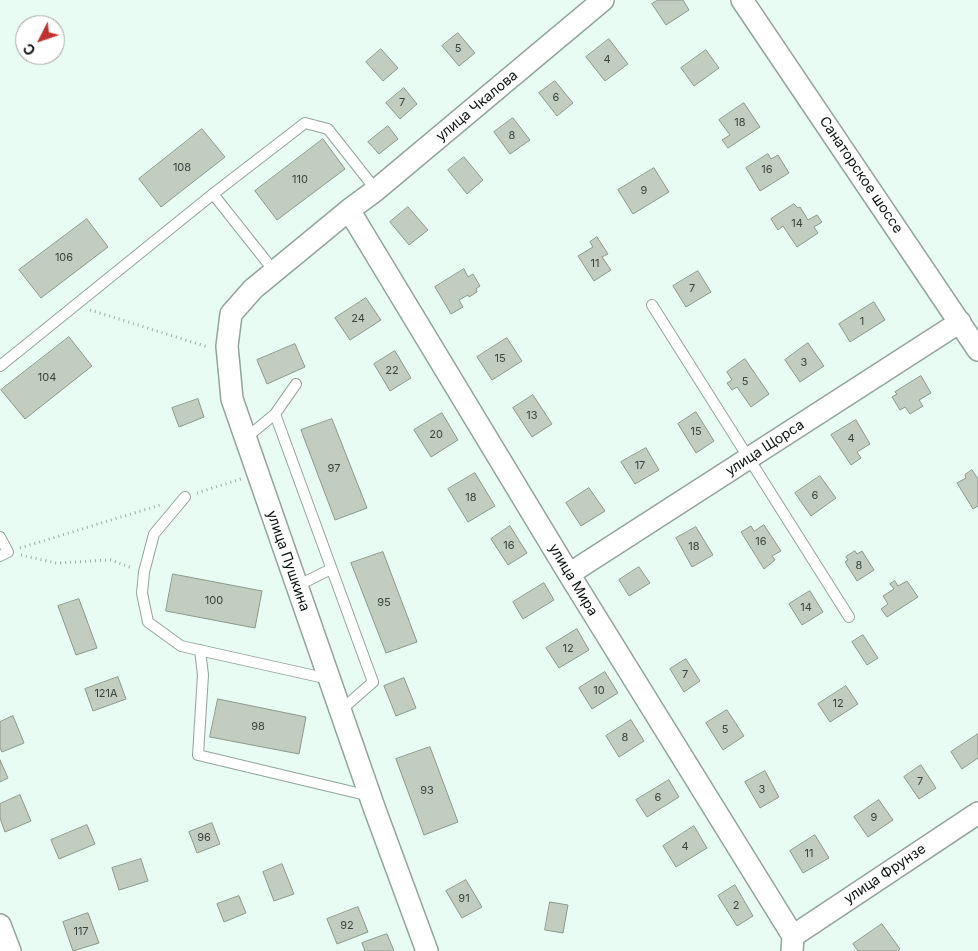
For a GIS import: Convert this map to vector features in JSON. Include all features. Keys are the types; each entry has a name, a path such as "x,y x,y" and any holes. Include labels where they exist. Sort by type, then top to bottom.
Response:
{"street":[{"name":"улица Чкалова","path":"349,210 376,190 603,0"},
{"name":"Санаторское шоссе","path":"742,0 978,350"},
{"name":"улица Пушкина","path":"349,210 253,289 231,314 226,346 232,398 340,711 427,951"},
{"name":"улица Мира","path":"349,210 792,943"},
{"name":"улица Щорса","path":"569,574 960,322"},
{"name":"улица Фрунзе","path":"792,943 978,813"},
{"path":"0,925 10,951"}],"lane":[{"path":"0,366 305,123 328,129 376,190"},
{"path":"214,194 274,271"},
{"path":"652,305 849,617"},
{"path":"246,438 275,414 296,384"},
{"path":"275,414 373,682 340,711"},
{"path":"185,497 154,534 144,572 142,593 148,622 181,646 329,679"},
{"path":"0,538 4,554"},
{"path":"297,586 331,569"},
{"path":"200,650 203,675 198,755 370,796"}],"path":[{"path":"75,305 228,354"},
{"path":"4,554 258,474"},
{"path":"4,554 56,563 111,560 144,572"}],"building":[{"path":"658,0 683,0 689,10 666,25 652,4"},
{"path":"458,33 475,53 459,66 442,46"},
{"path":"609,39 628,64 605,81 586,57"},
{"path":"381,49 398,68 383,81 366,62"},
{"path":"706,50 719,68 694,86 681,68"},
{"path":"555,81 573,103 557,116 539,93"},
{"path":"404,88 417,104 400,119 386,103"},
{"path":"744,103 760,127 728,148 722,140 730,135 719,120"},
{"path":"513,118 530,140 510,154 494,132"},
{"path":"388,126 398,139 379,154 368,142"},
{"path":"202,129 225,157 161,207 139,179"},
{"path":"323,139 345,169 277,220 255,191"},
{"path":"768,154 771,159 778,155 789,173 760,191 746,168"},
{"path":"464,157 483,180 467,194 448,170"},
{"path":"654,168 669,192 633,214 618,190"},
{"path":"794,204 798,208 800,207 808,220 817,215 822,222 814,227 818,233 797,247 783,226 778,230 771,219"},
{"path":"408,207 428,230 409,245 390,222"},
{"path":"87,219 108,247 41,298 19,270"},
{"path":"597,237 608,254 602,257 611,270 594,281 578,256 593,247 590,242"},
{"path":"464,269 468,277 473,274 480,286 476,289 477,292 459,300 463,307 451,314 435,287"},
{"path":"698,271 711,292 686,307 673,286"},
{"path":"366,298 381,320 350,340 335,318"},
{"path":"874,302 885,320 850,342 839,324"},
{"path":"69,337 92,366 25,419 1,390"},
{"path":"507,338 522,361 492,380 477,357"},
{"path":"808,343 824,366 800,382 785,360"},
{"path":"295,344 305,367 267,384 257,360"},
{"path":"395,351 411,378 390,391 374,364"},
{"path":"745,359 769,394 751,407 737,387 732,390 727,383 732,380 727,372"},
{"path":"921,376 931,393 919,400 923,406 910,414 905,407 900,410 892,397 897,394 895,392"},
{"path":"533,395 552,424 532,437 513,408"},
{"path":"198,399 204,417 179,427 172,408"},
{"path":"696,412 714,441 696,453 678,424"},
{"path":"442,413 458,440 431,457 414,430"},
{"path":"332,419 367,508 335,520 301,430"},
{"path":"856,420 870,444 857,452 861,458 851,465 831,435"},
{"path":"646,448 659,470 635,484 621,462"},
{"path":"972,470 978,479 978,506 973,509 957,483 966,478 965,475"},
{"path":"475,473 495,506 468,522 448,489"},
{"path":"820,476 836,498 811,516 795,493"},
{"path":"589,488 605,511 581,526 566,503"},
{"path":"764,525 781,551 772,556 775,560 764,569 741,532 751,526 754,531"},
{"path":"510,526 527,553 508,565 491,539"},
{"path":"696,527 713,555 692,567 676,538"},
{"path":"855,551 857,554 862,551 874,570 857,581 845,562 848,560 846,557"},
{"path":"383,552 417,642 386,653 351,563"},
{"path":"639,567 650,583 629,596 619,580"},
{"path":"173,574 262,591 255,628 166,611"},
{"path":"895,581 898,586 907,581 918,597 887,617 881,609 888,604 883,596 894,589 890,584"},
{"path":"544,583 554,600 523,619 513,602"},
{"path":"810,591 823,612 802,625 789,604"},
{"path":"79,599 97,648 76,655 58,606"},
{"path":"577,629 589,650 559,668 546,648"},
{"path":"863,635 878,658 867,665 852,642"},
{"path":"686,659 700,681 684,692 670,669"},
{"path":"605,672 618,693 592,709 579,688"},
{"path":"118,677 126,699 93,711 85,689"},
{"path":"404,678 416,708 396,716 384,686"},
{"path":"846,686 858,704 830,722 818,704"},
{"path":"218,699 306,717 299,754 210,737"},
{"path":"727,710 744,736 723,750 706,723"},
{"path":"13,716 24,743 2,752 0,748 0,722"},
{"path":"631,720 644,741 619,757 606,736"},
{"path":"978,734 978,758 962,769 951,752"},
{"path":"430,747 458,822 424,835 396,759"},
{"path":"0,760 8,778 0,782"},
{"path":"921,765 936,788 919,799 904,777"},
{"path":"765,771 779,797 760,808 745,782"},
{"path":"669,780 679,797 647,817 636,800"},
{"path":"20,795 31,821 5,832 0,818 0,804"},
{"path":"879,800 893,820 868,837 854,817"},
{"path":"212,823 220,844 197,853 189,832"},
{"path":"87,825 95,844 59,859 51,840"},
{"path":"694,826 707,848 676,867 663,846"},
{"path":"815,835 829,858 803,873 790,851"},
{"path":"141,859 148,881 119,890 112,868"},
{"path":"282,864 294,894 274,901 263,872"},
{"path":"466,880 482,907 462,918 446,891"},
{"path":"735,885 753,916 737,926 718,896"},
{"path":"239,896 246,913 224,922 217,904"},
{"path":"550,902 568,905 563,933 545,930"},
{"path":"358,907 368,932 337,944 327,919"},
{"path":"88,913 99,943 73,951 63,922"},
{"path":"882,924 900,949 898,951 858,951 853,944"},
{"path":"387,934 394,951 365,951 362,943"}]}
